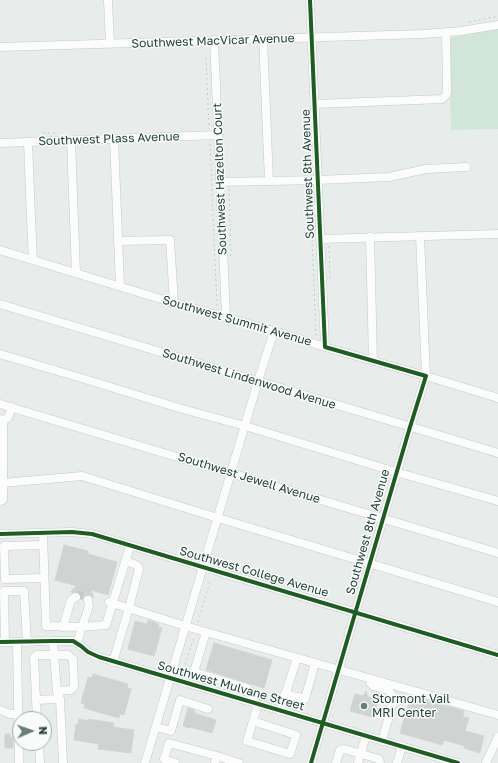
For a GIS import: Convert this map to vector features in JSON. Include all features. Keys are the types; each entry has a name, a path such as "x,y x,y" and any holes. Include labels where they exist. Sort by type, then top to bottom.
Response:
{"street":[{"path":"108,0 110,44"},
{"name":"Southwest 8th Avenue","path":"310,0 325,347"},
{"name":"Southwest MacVicar Avenue","path":"0,47 446,33 498,25"},
{"path":"315,104 440,99 445,97 447,93 446,33"},
{"path":"263,39 269,181"},
{"name":"Southwest Hazelton Court","path":"214,40 213,136 220,182 226,317"},
{"name":"Southwest Plass Avenue","path":"0,143 213,136"},
{"path":"114,139 120,286"},
{"path":"71,141 76,273"},
{"path":"28,142 33,260"},
{"path":"220,182 389,177 426,169 466,167"},
{"path":"320,239 498,234"},
{"name":"Southwest 8th Avenue","path":"311,763 396,472 426,376 420,236"},
{"path":"370,237 373,361"},
{"path":"118,241 170,240 174,303"},
{"name":"Southwest Summit Avenue","path":"0,250 174,303 274,331 498,398"},
{"name":"Southwest Lindenwood Avenue","path":"0,304 498,453"},
{"path":"145,763 274,331"},
{"path":"0,354 498,501"},
{"name":"Southwest Jewell Avenue","path":"0,404 498,553"},
{"path":"0,500 2,500 3,483 1,419 8,418 12,407"},
{"path":"3,483 82,476 498,602"},
{"name":"Southwest College Avenue","path":"0,534 72,532 92,534 498,655"},
{"path":"43,533 46,626 82,627 106,625 111,602 130,546"},
{"path":"43,545 4,546 5,579 44,578"},
{"path":"113,662 139,569 138,566 126,561"},
{"path":"3,642 4,591 24,591 27,642"},
{"path":"62,627 71,600 76,597"},
{"path":"77,643 89,606 88,600"},
{"path":"111,602 185,626 498,715"},
{"path":"206,632 194,672 248,688 257,704 247,741 290,754 296,734 253,721"},
{"path":"53,641 57,691 60,699 63,763"},
{"name":"Southwest Mulvane Street","path":"3,642 73,641 88,652 113,662 458,763"},
{"path":"17,642 18,711"},
{"path":"37,711 34,657 37,655 68,655 73,659 74,687 71,690 57,691"},
{"path":"280,711 297,658"},
{"path":"285,694 305,699 316,663"},
{"path":"198,687 201,674"},
{"path":"369,678 373,686 387,690 393,697 394,702 382,741"},
{"path":"36,700 60,699"},
{"path":"156,727 171,731 180,700 208,709"},
{"path":"0,710 12,714"},
{"path":"358,763 366,736"},
{"path":"486,763 498,737"},
{"path":"175,763 164,759 170,742 216,760 239,763"},
{"path":"397,763 402,746"},
{"path":"336,763 340,750 344,749 379,760 380,763"},
{"path":"19,751 19,763"},
{"path":"39,751 40,763"}],"path":[{"path":"464,23 498,17"},
{"path":"206,58 213,136 217,307"},
{"path":"229,182 231,258"},
{"path":"310,214 316,335 319,335"},
{"path":"180,682 210,581"}],"green space":[{"path":"498,29 498,129 451,130 450,40 452,37"}],"building":[{"path":"64,545 88,551 88,554 117,562 108,595 91,590 94,598 87,595 81,599 79,592 72,593 71,591 77,586 55,580"},
{"path":"148,620 159,624 158,627 162,628 154,656 128,649 135,621 147,624"},
{"path":"214,643 272,660 264,688 206,670"},
{"path":"93,674 128,684 127,688 131,689 124,715 120,714 119,718 84,708 85,704 81,703 88,677 92,678"},
{"name":"Stormont Vail MRI Center","path":"366,692 368,697 378,700 375,711 378,715 372,715 372,717 350,711 355,694 363,696"},
{"path":"411,696 464,711 463,717 469,718 465,731 484,736 480,753 464,748 465,746 444,740 442,745 400,733"},
{"path":"188,708 194,710 194,713 216,720 212,733 183,726"},
{"path":"79,719 114,723 113,727 134,730 131,753 98,749 99,744 74,740 76,724 78,724"},
{"path":"5,734 10,734 10,738 12,737 12,748 5,748"}],"tunnel":[{"path":"76,597 79,595 84,596 88,600"}],"cycle path":[{"path":"310,0 325,347 426,376 311,763"},
{"path":"0,534 72,532 92,534 498,655"},
{"path":"0,642 73,641 88,652 99,657 458,763"}],"place":[{"name":"Stormont Vail MRI Center","path":"364,706"}]}
